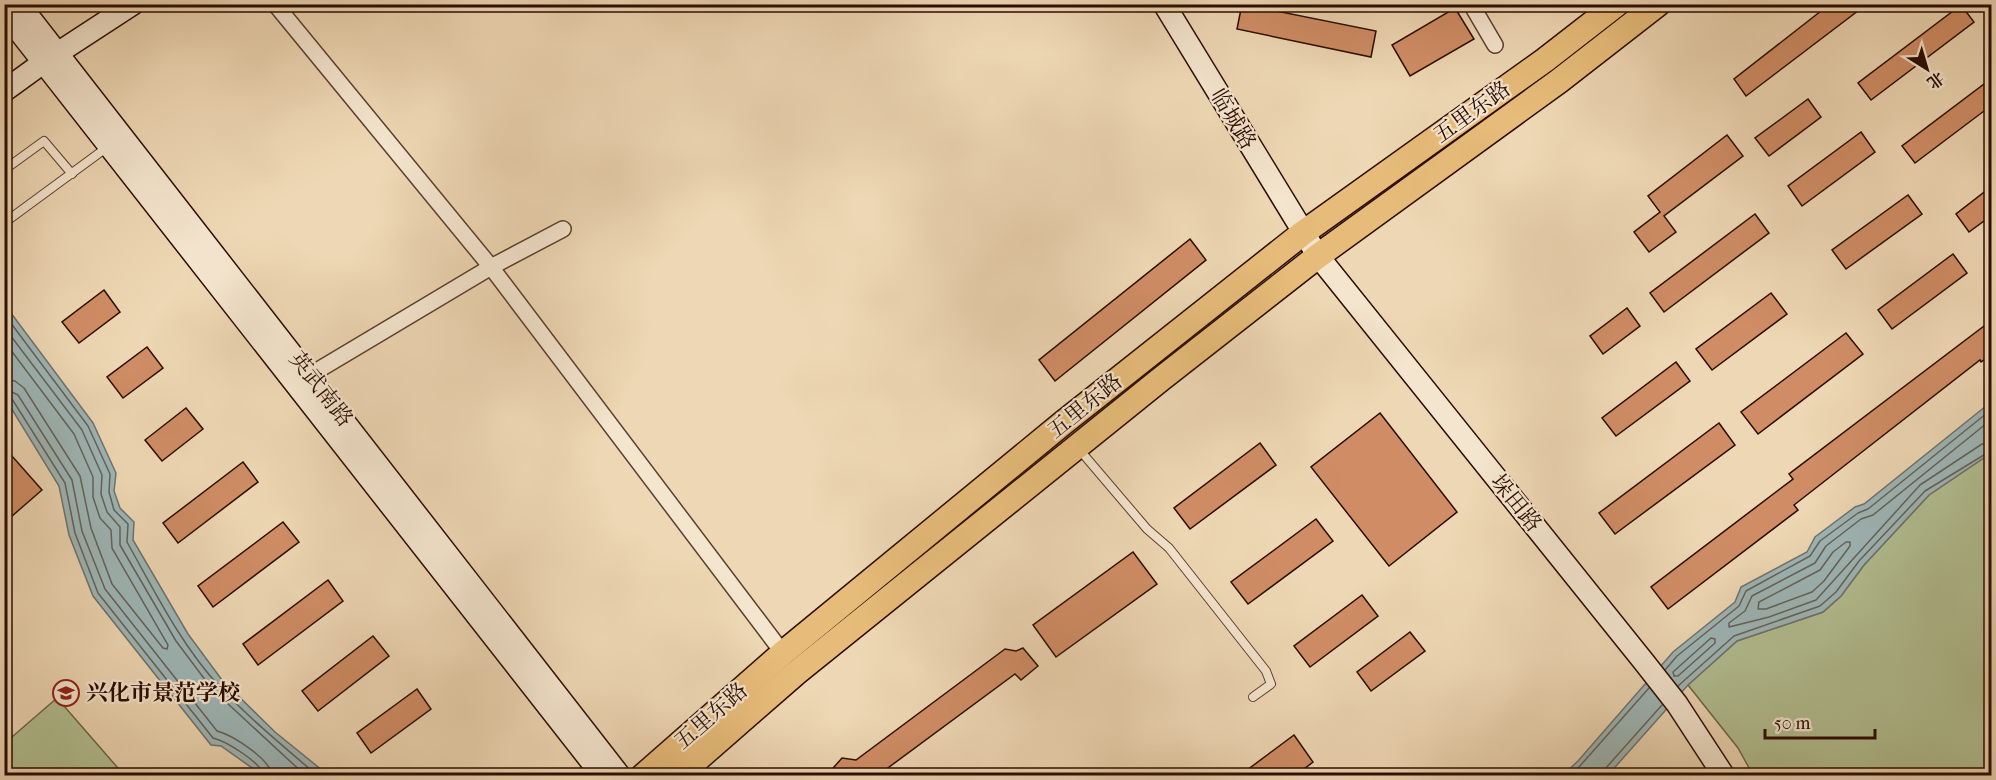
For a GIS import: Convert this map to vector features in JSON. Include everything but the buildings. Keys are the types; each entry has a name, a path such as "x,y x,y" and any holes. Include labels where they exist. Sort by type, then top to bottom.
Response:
{"main road":[{"name":"英武南路","path":"19,4 51,58 602,776"},
{"path":"4,91 133,4"},
{"name":"临城路","path":"1164,4 1303,233"},
{"name":"五里东路","path":"643,776 783,653 1063,423 1303,233 1545,60 1617,4"},
{"name":"五里东路","path":"678,776 796,673 1318,256 1559,81 1658,4"},
{"name":"英武南路","path":"4,12 51,58 310,375 620,776"},
{"name":"垛田路","path":"1303,233 1318,256 1677,704 1724,776"}],"street":[{"path":"275,4 491,267 783,653"},
{"path":"1471,4 1496,45"},
{"path":"310,375 491,267 563,229"}],"lane":[{"path":"4,170 44,141 72,174"},
{"path":"4,223 102,151"},
{"path":"1077,447 1147,529 1169,548 1266,671 1271,684 1253,697"}],"green space":[{"path":"1991,453 1991,775 1753,775 1738,748 1688,685 1737,641 1823,612 1841,596 1864,565 1929,495"},
{"path":"57,698 124,775 5,775 5,743"}],"water":[{"path":"5,305 93,423 116,473 114,491 120,508 134,522 133,540 188,634 222,680 275,732 328,775 262,775 221,746 211,745 93,596 69,535 59,486 5,398"},
{"path":"1991,402 1991,453 1929,495 1864,565 1841,596 1823,612 1737,641 1688,685 1608,775 1562,776 1578,761 1673,652 1735,602 1741,587 1807,552 1815,537 1855,507 1864,504"}],"place":[{"name":"兴化市景范学校","path":"66,693"}]}
